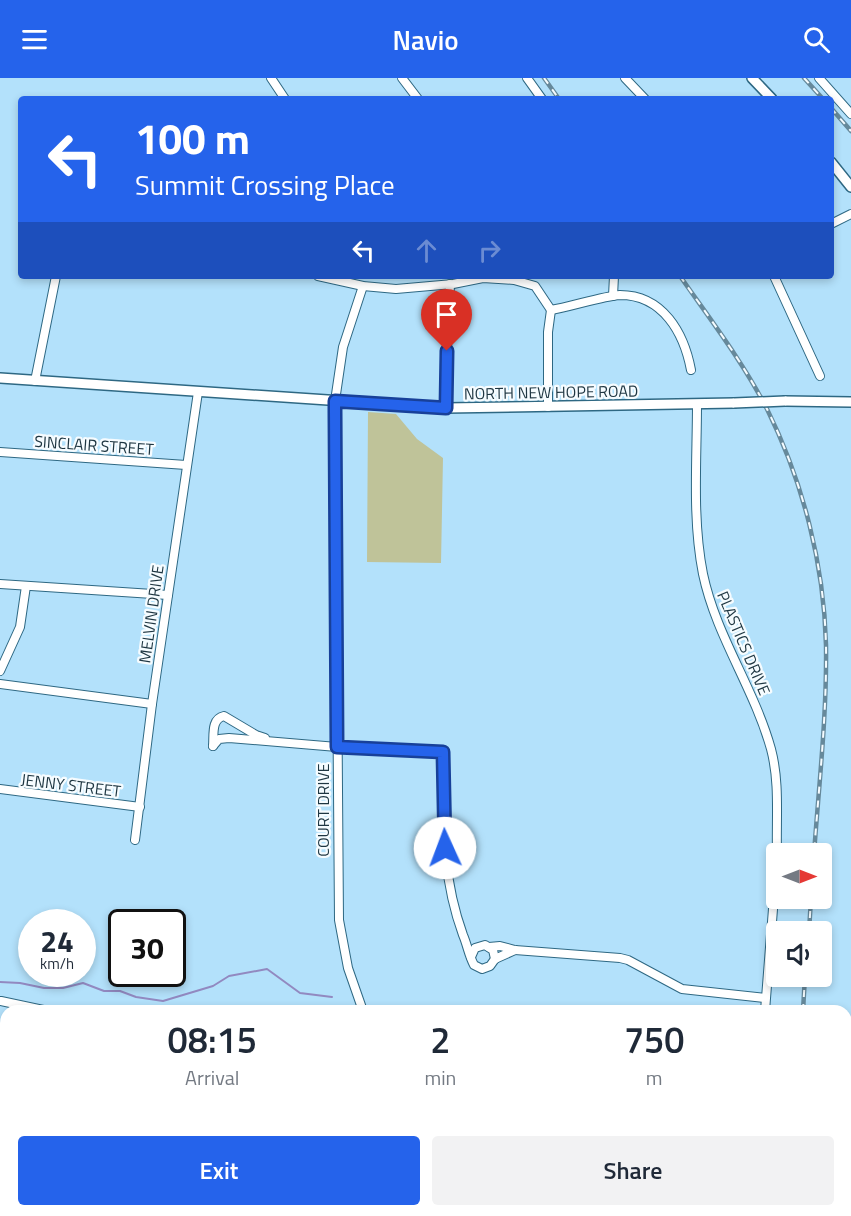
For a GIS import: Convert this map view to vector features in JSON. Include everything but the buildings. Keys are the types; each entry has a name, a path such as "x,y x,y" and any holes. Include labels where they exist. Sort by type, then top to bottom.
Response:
{"main road":[{"path":"755,79 769,96"},
{"path":"834,166 851,187"},
{"name":"NORTH NEW HOPE ROAD","path":"0,378 446,408 785,401 851,402"}],"street":[{"path":"272,78 283,96"},
{"path":"402,78 413,96"},
{"path":"527,78 540,96"},
{"path":"625,78 642,96"},
{"path":"819,78 851,114"},
{"path":"834,222 851,214"},
{"path":"35,381 55,279"},
{"path":"332,279 363,286 396,289 450,284 475,279"},
{"path":"504,279 535,286"},
{"path":"532,279 551,310 548,332 548,407"},
{"path":"613,296 614,279"},
{"path":"775,279 820,376"},
{"path":"446,408 450,284"},
{"name":"COURT DRIVE","path":"361,1005 348,968 339,920 335,401 343,347 363,286"},
{"path":"551,310 613,296 626,296 652,304 666,315 679,331 684,341 691,370"},
{"name":"MELVIN DRIVE","path":"135,840 152,704 198,392"},
{"name":"PLASTICS DRIVE","path":"697,404 697,519 703,573 718,623 749,690 771,748 777,787 777,843"},
{"name":"SINCLAIR STREET","path":"0,452 186,465"},
{"path":"0,584 168,595"},
{"path":"0,671 20,627 26,586"},
{"path":"0,684 152,704"},
{"path":"275,741 256,735 225,716 220,716 215,722 213,746 219,739 229,738 337,747 443,752 446,871 453,905 471,957 474,965 482,969 490,966 495,958 515,950"},
{"name":"JENNY STREET","path":"0,789 140,807"},
{"path":"765,1005 773,909"},
{"path":"464,937 489,947 500,946 515,950 620,958 682,989 765,998"},
{"path":"471,957 475,948 480,945"},
{"path":"489,947 493,950 495,958"},
{"path":"0,1001 19,1005"}],"green space":[{"path":"368,412 396,414 417,439 443,458 441,563 367,562"}],"waterway":[{"path":"0,982 44,988 63,988 83,983 104,991 120,991 136,997 163,1001 213,986 229,976 267,969 300,993 332,997"}],"railway":[{"path":"544,78 557,96"},
{"path":"804,78 820,96"},
{"path":"834,111 851,131"},
{"path":"682,279 737,358 767,409 791,465 809,524 821,584 826,645 824,723 815,843"},
{"path":"810,909 810,921"},
{"path":"803,1005 804,987"}],"route":[{"path":"445,848 443,752 337,747 335,401 446,408 447,351"}]}
